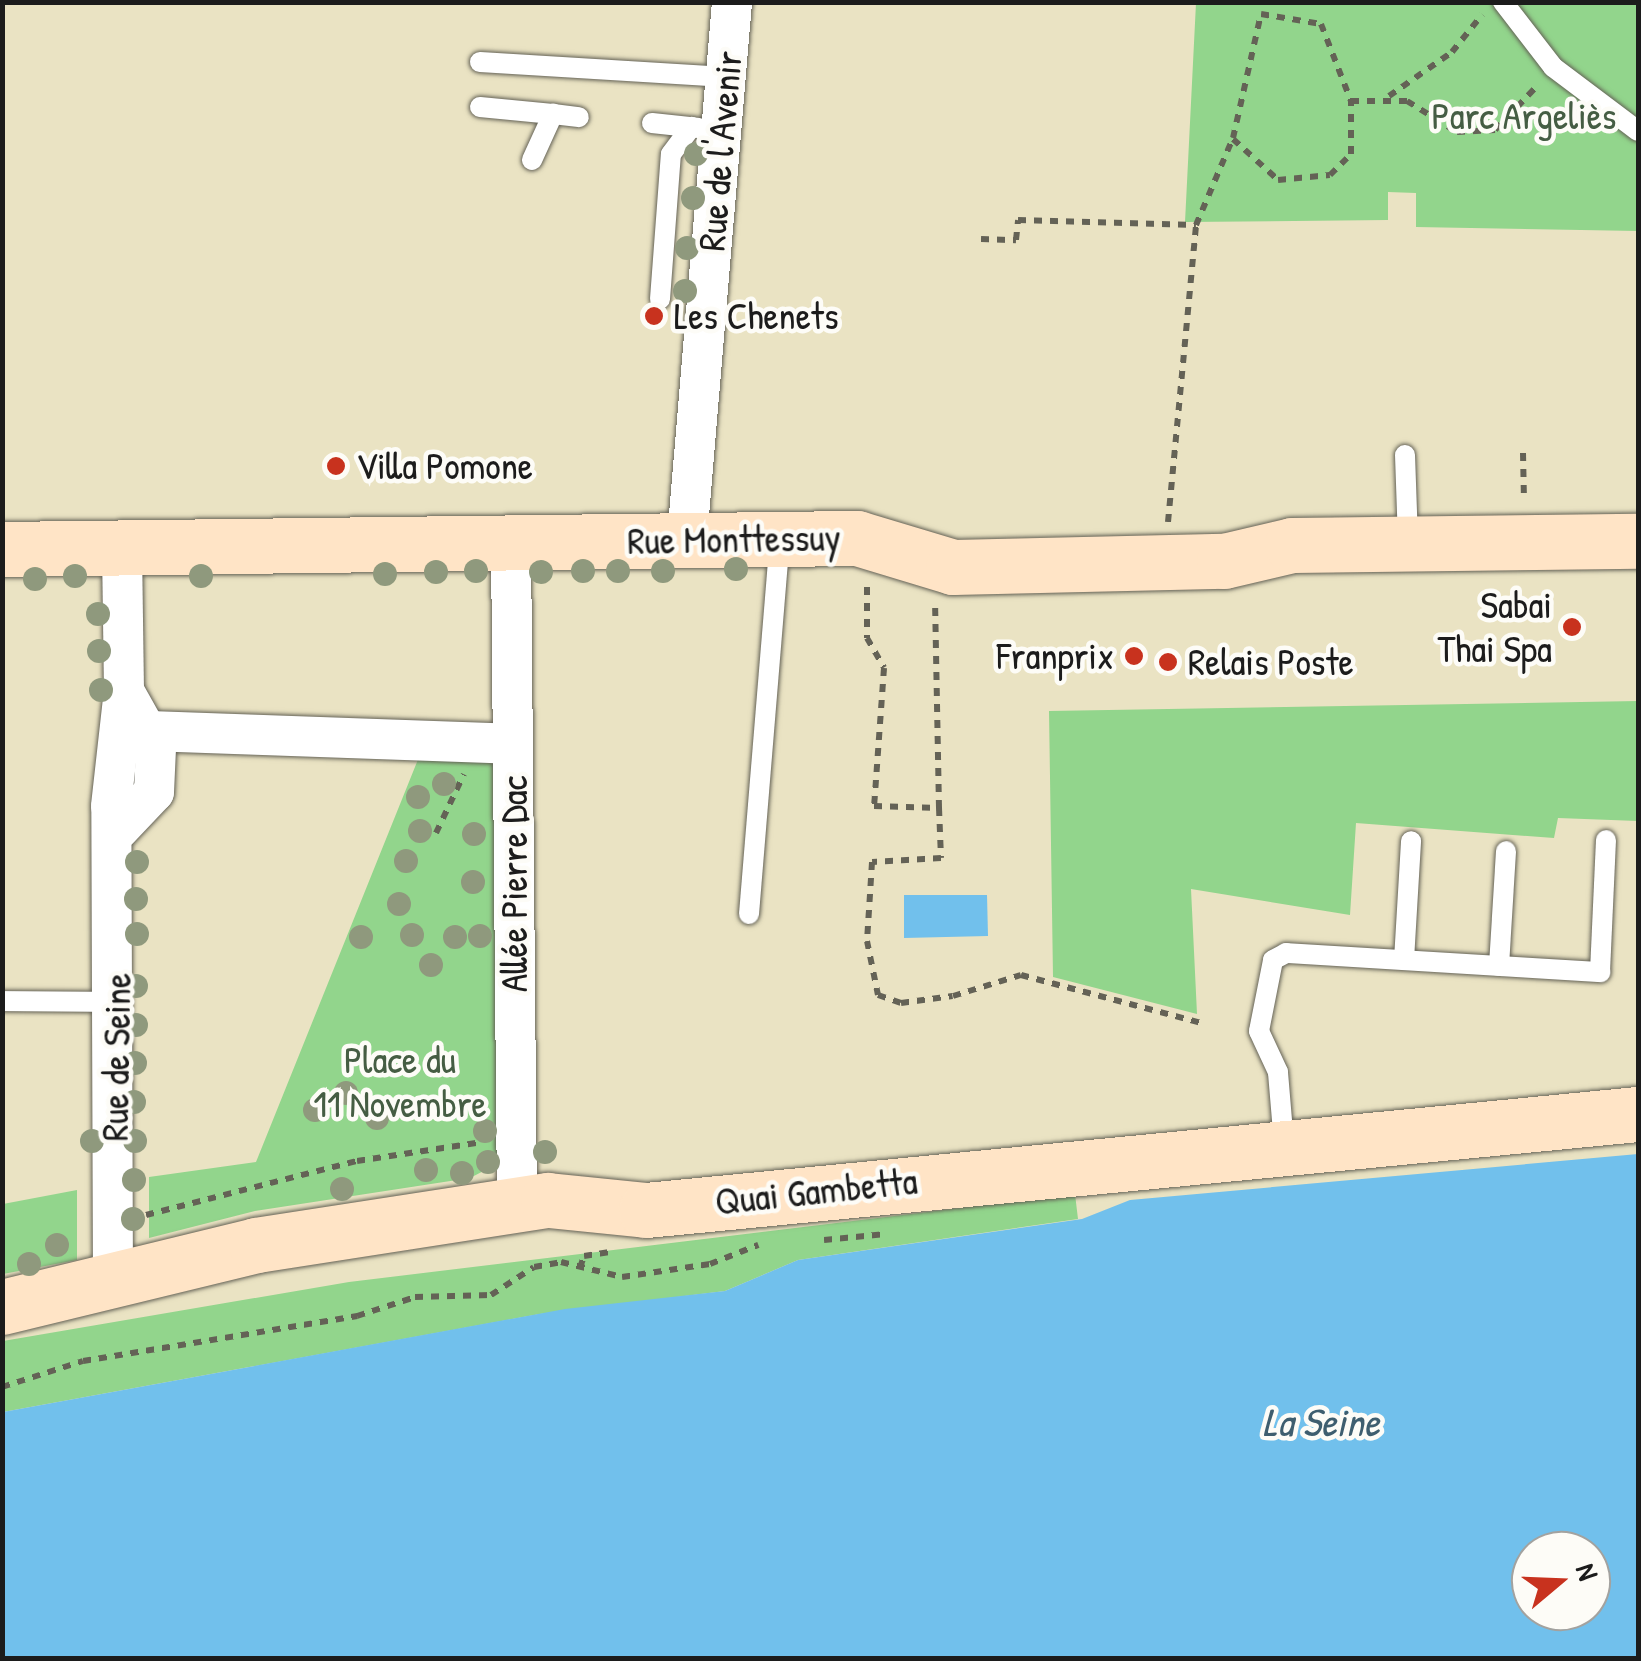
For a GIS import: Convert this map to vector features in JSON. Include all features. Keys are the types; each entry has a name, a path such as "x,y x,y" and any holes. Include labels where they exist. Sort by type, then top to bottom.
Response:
{"main road":[{"name":"Rue Monttessuy","path":"2,550 780,538 867,541 939,563 1224,561 1292,544 1638,541"},
{"name":"Quai Gambetta","path":"2,1307 113,1261 256,1245 517,1204 646,1210 1284,1144 1638,1114"}],"street":[{"name":"Rue de l'Avenir","path":"688,540 706,128 726,76 732,2"},
{"name":"Allée Pierre Dac","path":"511,542 517,1204"},
{"name":"Rue de Seine","path":"113,1261 118,830 114,735 124,691 122,548"},
{"path":"118,830 154,792 148,730 124,691"},
{"name":"Allée Pierre Dac","path":"148,730 513,744"}],"lane":[{"path":"1502,2 1554,67 1638,132"},
{"path":"480,62 726,76"},
{"path":"480,107 580,117"},
{"path":"532,160 553,114"},
{"path":"652,123 706,128"},
{"path":"660,299 670,154 706,128"},
{"path":"1405,454 1408,543"},
{"path":"750,914 780,538"},
{"path":"1284,1144 1278,1072 1259,1031 1273,960 1286,952 1600,972 1606,840"},
{"path":"1404,960 1411,841"},
{"path":"1500,966 1506,851"},
{"path":"2,1001 116,1002"}],"path":[{"path":"1168,523 1196,225 1232,138 1261,2"},
{"path":"1351,101 1389,96 1452,52 1492,2"},
{"path":"1232,138 1278,180 1330,175 1351,154 1351,101 1320,24 1261,14"},
{"path":"1389,96 1456,132 1495,130 1554,67"},
{"path":"981,238 1016,240 1018,220 1196,225"},
{"path":"867,541 867,638 884,668 874,806 939,808"},
{"path":"939,563 942,858 872,862 868,942 878,995 901,1003 954,996 1021,975 1205,1024"},
{"path":"436,833 458,791 466,743"},
{"path":"113,1261 143,1236 143,1216 225,1190 514,1140"},
{"path":"802,1239 900,1230"},
{"path":"2,1387 82,1360 357,1316 415,1297 475,1298 534,1266 580,1268 601,1277 684,1269 768,1241"},
{"path":"580,1268 584,1256 610,1252"}],"green space":[{"name":"Parc Argeliès","path":"1196,3 1638,3 1638,231 1416,227 1416,193 1388,192 1388,220 1185,222"},
{"path":"1638,701 1638,821 1558,818 1554,838 1356,823 1350,915 1191,889 1197,1014 1053,977 1049,711"},
{"name":"Place du 11 Novembre","path":"419,757 500,759 497,1164 470,1178 255,1211 149,1238 149,1177 256,1162"},
{"path":"77,1190 77,1260 3,1274 3,1204"},
{"path":"1075,1194 1078,1219 798,1260 725,1291 540,1314 3,1412 3,1341 349,1282"}],"water":[{"path":"904,895 987,895 988,936 904,938"},
{"name":"La Seine","path":"1638,1154 1638,1658 3,1658 3,1412 565,1309 725,1291 798,1260 1082,1219 1130,1200"}],"place":[{"name":"Les Chenets","path":"654,316"},
{"name":"Villa Pomone","path":"336,466"},
{"name":"Sabai Thai Spa","path":"1572,627"},
{"name":"Franprix","path":"1134,656"},
{"name":"Relais Poste","path":"1168,662"}]}
